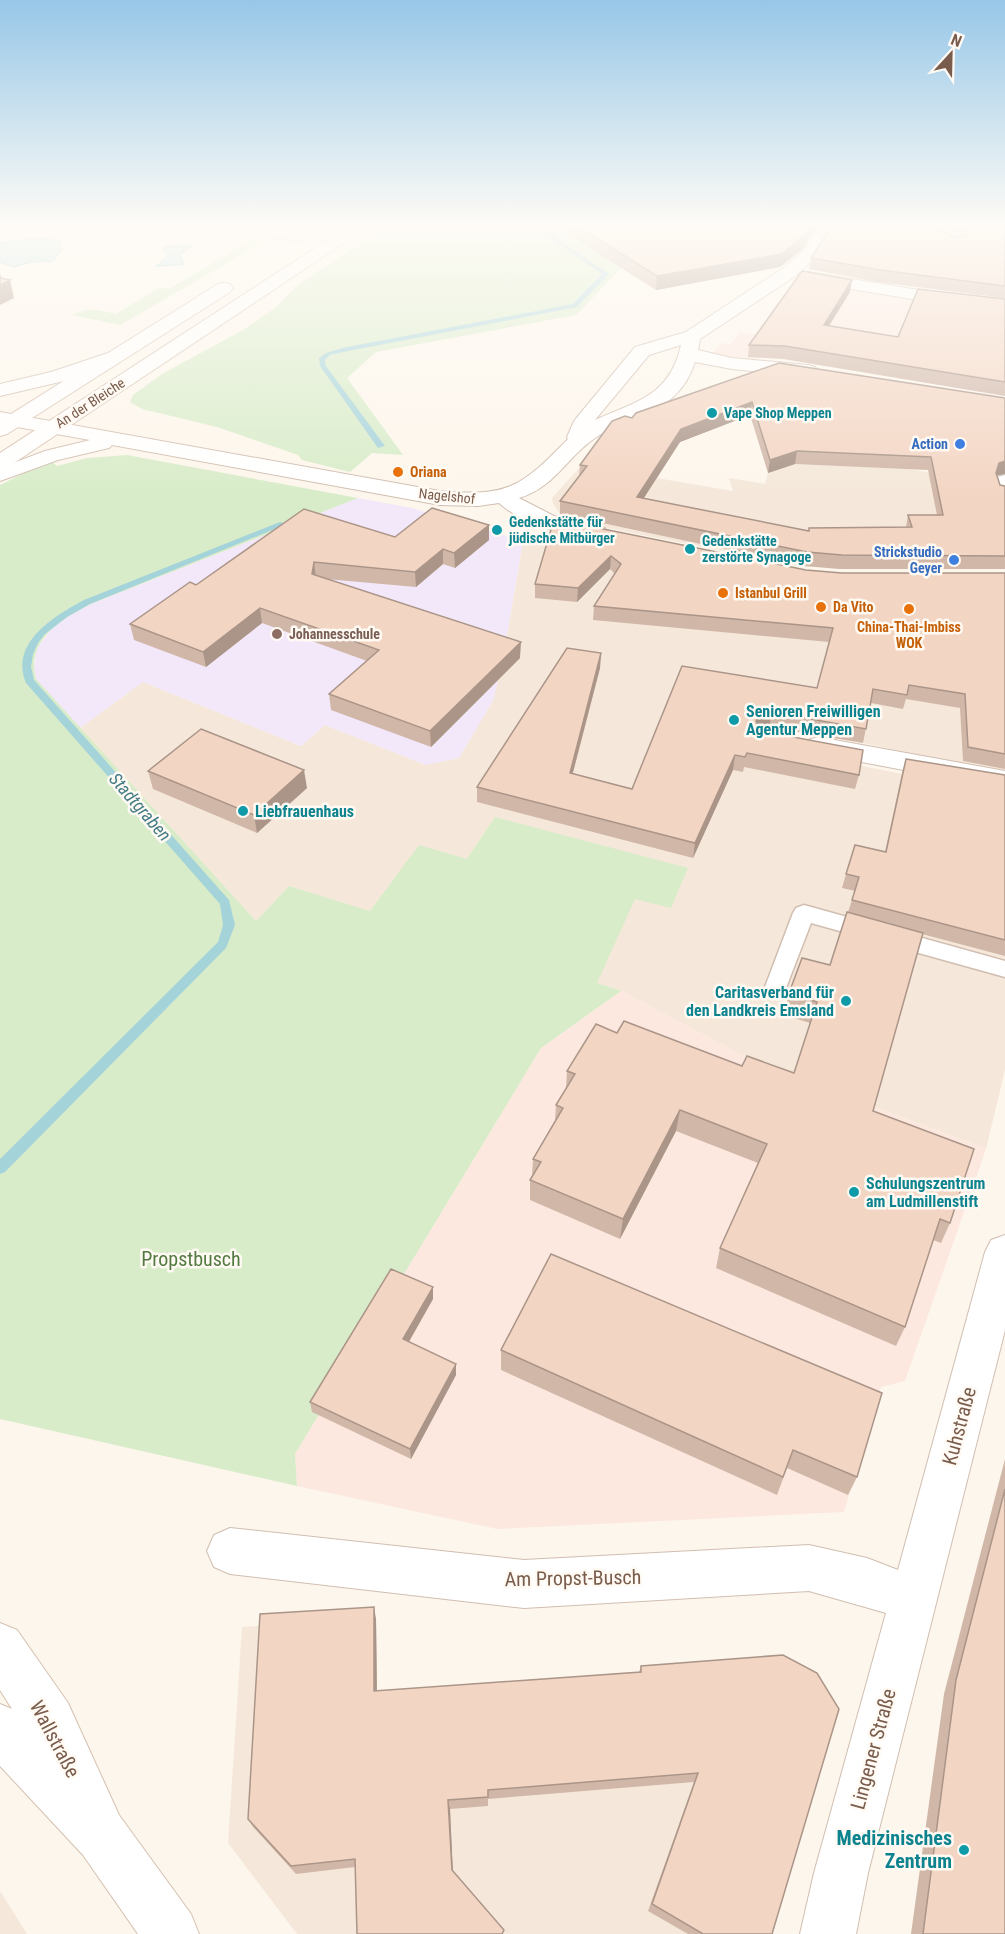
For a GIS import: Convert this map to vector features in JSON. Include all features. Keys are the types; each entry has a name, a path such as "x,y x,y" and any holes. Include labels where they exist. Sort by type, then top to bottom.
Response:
{"street":[{"name":"An der Bleiche","path":"5,423 40,405 179,316"},
{"name":"An der Bleiche","path":"0,462 221,316"},
{"path":"575,442 581,426 642,351 690,344 728,316"},
{"path":"690,344 698,358 763,369 783,367 830,375"},
{"path":"575,442 599,426 651,405 663,396 684,367 690,344"},
{"name":"An der Bleiche","path":"0,390 57,377 114,357"},
{"name":"Nagelshof","path":"0,397 213,444 310,473"},
{"name":"Nagelshof","path":"5,423 310,473 440,498 484,500 522,490 539,480 575,442"},
{"name":"An der Bleiche","path":"0,475 52,455 84,446 122,441"},
{"path":"1005,482 1005,491"},
{"path":"502,495 513,506 538,518 622,538"},
{"path":"793,741 1005,780"},
{"name":"Kuhstraße","path":"913,1599 1005,1252"},
{"name":"Am Propst-Busch","path":"231,1551 524,1584 809,1568 867,1582 913,1599"},
{"name":"Lingener Straße","path":"828,1934 841,1874 913,1599"},
{"name":"Wallstraße","path":"0,1647 50,1721 102,1836"},
{"name":"Wallstraße","path":"0,1729 102,1836 171,1934"}],"lane":[{"path":"776,987 804,913 1005,969"}],"shaded area":[{"path":"774,316 932,316 1005,393 763,350 756,361 713,353 721,343 730,344 740,332 763,335"},
{"path":"589,457 633,474 733,491 729,478 765,484 768,473 795,464 909,469 953,477 991,505 845,565 803,567 577,522 560,514 552,498"},
{"name":"Johannesschule","path":"358,498 412,508 523,541 494,699 459,758 426,765 325,725 301,746 143,682 80,728 36,679 34,670 36,649 53,627 66,617 91,604"},
{"path":"556,534 802,581 1005,591 1005,774 863,743 754,726 775,749 1005,794 1005,1070 986,1149 751,1060 621,991 289,886 256,921 80,728 143,682 301,746 325,725 426,765 504,653 523,541"},
{"path":"621,991 751,1060 986,1149 905,1381 881,1387 844,1512 497,1529 297,1486 295,1454 541,1048"},
{"path":"376,1619 377,1694 777,1666 768,1934 297,1934 228,1843 242,1627"},
{"path":"0,1892 2,1894 27,1934 0,1934"}],"green space":[{"path":"78,316 135,316 120,325"},
{"path":"263,316 569,316 376,352 347,378 403,455 372,453 350,472 302,460 298,455 217,427 142,409 130,402 133,395 162,374 243,330"},
{"name":"Propstbusch","path":"127,455 358,498 91,604 48,632 36,653 34,665 36,679 256,921 289,886 370,911 419,845 467,859 495,817 688,868 671,908 635,899 597,983 621,991 541,1048 295,1454 297,1486 0,1419 0,485 50,460 57,466 87,458"}],"building":[{"path":"770,316 829,316 824,325 898,337 907,316 1005,316 1005,382 785,346 749,345"},
{"path":"779,363 1005,398 1005,461 999,463 996,473 1000,485 1005,486 1005,556 842,555 807,552 560,501 587,466 580,465 612,421 625,416 632,418 636,413","holes":["752,402 770,460 797,451 931,457 943,515 908,515 912,527 809,528 809,531 637,497 681,429"]},
{"path":"432,508 489,525 454,553 443,549 415,572 314,562 312,574 521,642 430,731 329,694 379,650 260,608 203,652 130,624 190,582 196,585 304,509 395,537"},
{"path":"554,519 806,570 842,573 1005,573 1005,754 968,747 965,694 909,685 907,695 873,689 866,729 772,712 761,714 756,721 761,731 863,750 859,775 747,753 745,757 735,755 695,843 477,787 567,648 601,653 570,773 632,789 682,666 817,688 833,628 594,606 621,564 611,556 578,588 535,584"},
{"name":"Liebfrauenhaus","path":"201,729 304,770 254,815 148,771"},
{"path":"906,759 1005,775 1005,940 852,900 859,877 846,874 855,845 886,852"},
{"name":"Schulungszentrum am Ludmillenstift","path":"847,912 923,933 873,1111 974,1149 950,1223 940,1219 905,1327 720,1248 767,1144 680,1110 623,1219 530,1180 541,1162 533,1159 563,1108 556,1105 575,1074 567,1071 596,1024 617,1033 624,1021 742,1066 747,1056 794,1073 817,1002 789,993 802,958 830,965"},
{"path":"551,1254 882,1393 857,1477 793,1450 783,1477 501,1350"},
{"path":"391,1269 433,1287 403,1339 456,1364 410,1449 310,1402"},
{"name":"Medizinisches Zentrum","path":"1005,1489 1005,1934 923,1934 956,1680"},
{"path":"374,1607 374,1691 641,1672 641,1666 783,1655 817,1673 839,1709 772,1934 703,1934 652,1904 698,1773 488,1790 488,1797 448,1800 452,1870 504,1930 502,1934 357,1934 355,1859 291,1866 248,1819 260,1614"}],"waterway":[{"name":"Stadtgraben","path":"381,446 323,366 321,359 328,354 342,350 521,316"},
{"name":"Stadtgraben","path":"0,1168 222,945 229,925 225,903 29,681 28,654 42,632 52,623 87,602 283,524"}],"place":[{"name":"Vape Shop Meppen","path":"712,413"},
{"name":"Action","path":"960,444"},
{"name":"Oriana","path":"398,472"},
{"name":"Gedenkstätte für jüdische Mitbürger","path":"497,530"},
{"name":"Gedenkstätte zerstörte Synagoge","path":"690,549"},
{"name":"Strickstudio Geyer","path":"954,560"},
{"name":"Istanbul Grill","path":"723,593"},
{"name":"Da Vito","path":"821,607"},
{"name":"China-Thai-Imbiss WOK","path":"909,609"},
{"name":"Johannesschule","path":"277,634"},
{"name":"Senioren Freiwilligen Agentur Meppen","path":"734,720"},
{"name":"Liebfrauenhaus","path":"243,811"},
{"name":"Caritasverband für den Landkreis Emsland","path":"846,1001"},
{"name":"Schulungszentrum am Ludmillenstift","path":"854,1192"},
{"name":"Medizinisches Zentrum","path":"964,1850"}]}
